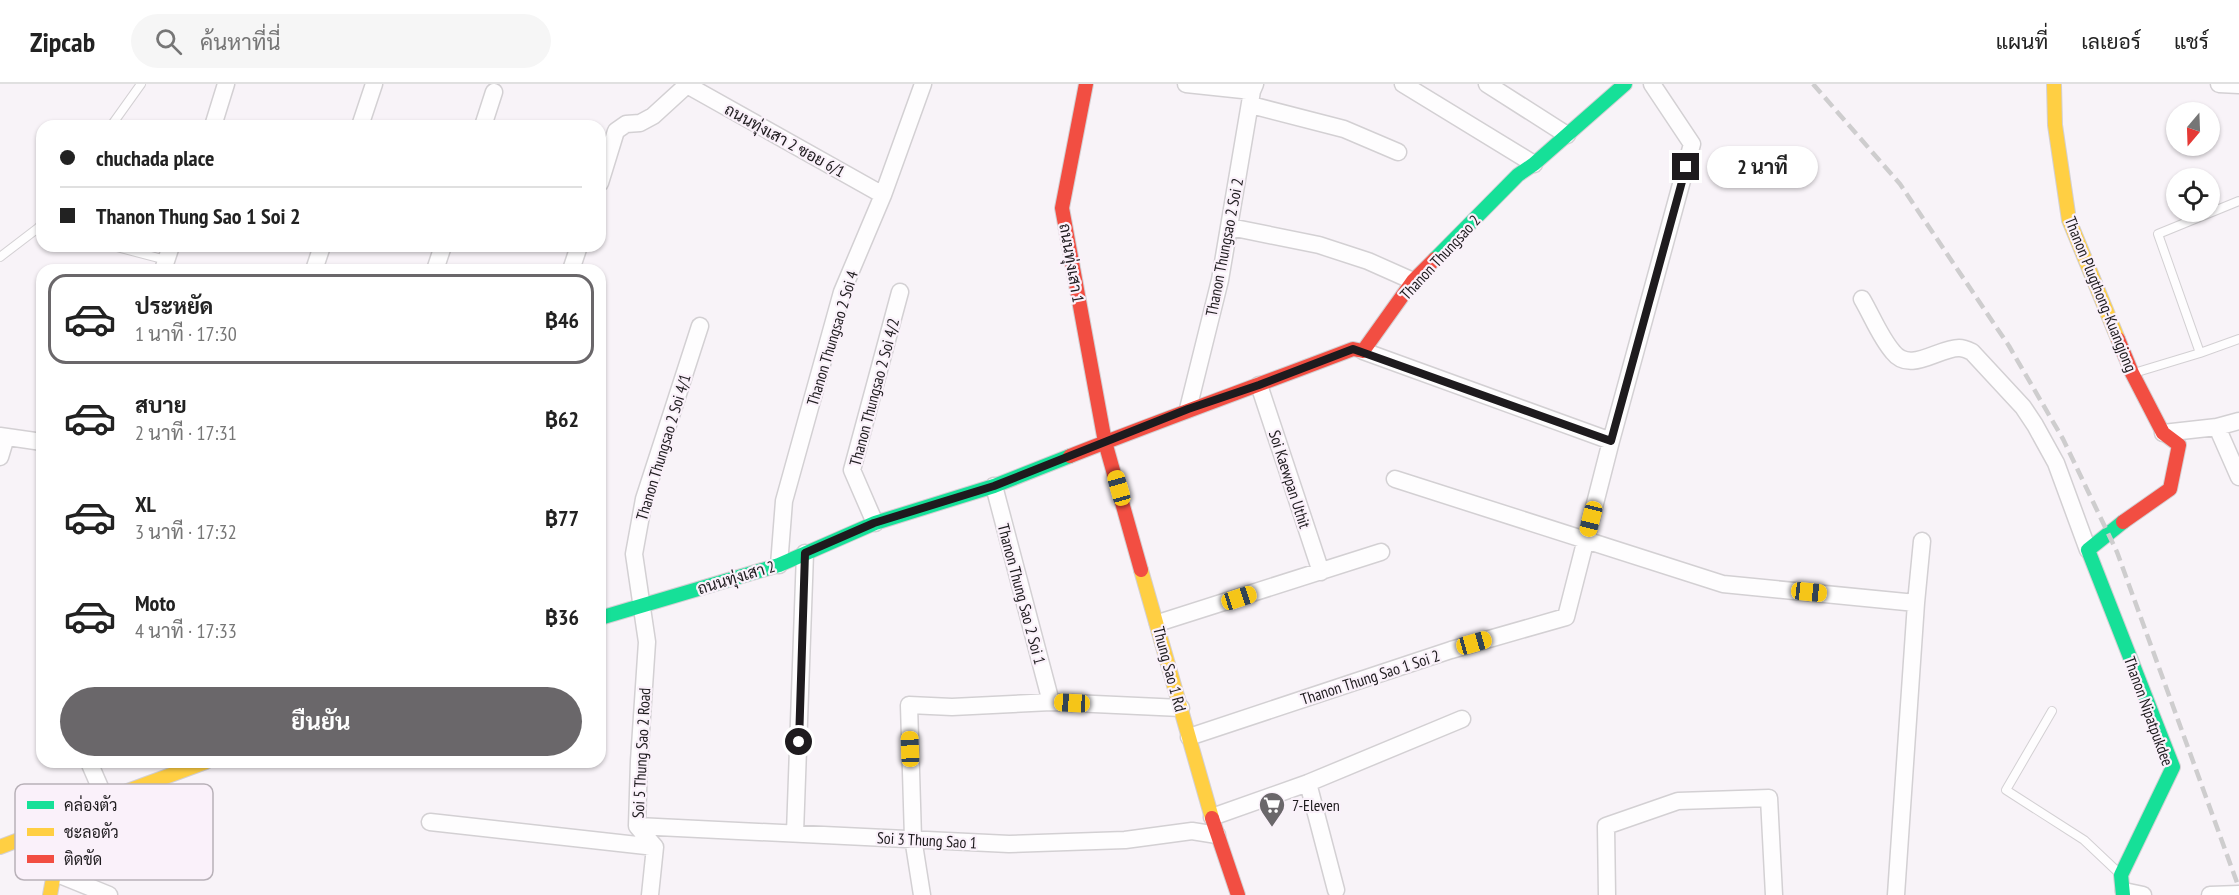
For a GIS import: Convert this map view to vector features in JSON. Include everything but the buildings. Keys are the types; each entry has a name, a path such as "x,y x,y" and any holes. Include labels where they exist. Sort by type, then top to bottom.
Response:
{"street":[{"path":"215,120 226,84"},
{"path":"362,120 374,84"},
{"path":"606,164 616,131 626,124 640,123 653,116 687,84"},
{"name":"ถนนทุ่งเสา 2 ซอย 6/1","path":"687,84 883,195"},
{"name":"Thanon Thungsao 2 Soi 4","path":"779,565 784,501 842,291 883,195 923,84"},
{"name":"ถนนทุ่งเสา 1","path":"1086,84 1062,208 1106,442"},
{"path":"1186,84 1253,93 1398,152"},
{"path":"1403,84 1534,164"},
{"path":"1487,84 1567,135"},
{"name":"Thanon Thungsao 2","path":"1363,351 1413,281 1518,175 1534,164 1625,84"},
{"name":"Thanon Thung Sao 1 Soi 2","path":"1189,737 1451,650 1566,617 1611,441 1692,144 1652,84"},
{"name":"Thanon Plugthong-Kuangjong","path":"2054,84 2055,125 2069,220 2132,373 2163,433 2179,445 2170,489 2109,531 2088,550"},
{"path":"2219,84 2239,85"},
{"path":"485,120 494,92"},
{"name":"Thanon Thungsao 2 Soi 2","path":"1188,409 1220,279 1253,93"},
{"path":"1230,227 1319,245 1368,261 1413,281"},
{"name":"Thanon Thungsao 2 Soi 4/2","path":"874,523 852,470 900,292"},
{"path":"1862,299 1893,354 1904,360 1916,361 1952,349 1961,348 1972,352 2023,407 2056,463 2088,550"},
{"name":"Thanon Thungsao 2 Soi 4/1","path":"640,606 634,554 644,499 700,326"},
{"path":"1106,442 1188,409 1353,349 1611,441"},
{"name":"Soi Kaewpan Uthit","path":"1259,385 1321,572"},
{"path":"2163,433 2217,427 2239,421"},
{"path":"2217,427 2238,474"},
{"path":"0,457 3,436 36,441"},
{"name":"ถนนทุ่งเสา 2","path":"606,616 779,565 874,523 994,486 1106,442"},
{"name":"Thung Sao 1 Rd","path":"1106,442 1217,835 1238,895"},
{"path":"1395,479 1723,584 1916,603"},
{"name":"Thanon Thung Sao 2 Soi 1","path":"994,486 1051,702"},
{"path":"1896,895 1922,541"},
{"name":"Thanon Nipatpukdee","path":"2088,550 2174,767 2123,887"},
{"path":"1158,623 1381,552"},
{"path":"795,833 805,553"},
{"name":"Soi 5 Thung Sao 2 Road","path":"640,606 647,642 637,826 655,847"},
{"path":"922,895 913,838 909,705 952,707 1051,702 1181,708"},
{"path":"1212,817 1308,783 1462,719"},
{"path":"92,768 99,784"},
{"path":"146,784 190,768"},
{"path":"1308,783 1336,890"},
{"path":"1607,895 1606,826 1678,801 1769,798 1774,895"},
{"path":"430,822 655,847 650,895"},
{"name":"Soi 3 Thung Sao 1","path":"637,826 1009,844 1125,840 1192,831 1217,835"},
{"path":"0,847 15,841"},
{"path":"50,895 53,880"},
{"path":"72,880 110,895"},
{"path":"2123,887 2143,895"}],"lane":[{"path":"115,120 141,84"},
{"path":"2200,353 2158,234 2239,201"},
{"path":"0,257 36,230"},
{"path":"138,252 167,259"},
{"path":"2132,373 2239,339"},
{"path":"2052,711 2006,790 2084,840 2123,887"}],"railway":[{"path":"1813,84 1900,184 2009,346 2063,439 2117,552 2239,888"}],"traffic: fast":[{"path":"1435,259 1518,175 1534,164 1625,84"},
{"path":"606,616 779,565 875,523 994,486 1070,456"},
{"path":"2123,522 2088,550 2173,767 2121,875 2123,895"}],"traffic: slow":[{"path":"2054,84 2055,125 2069,220 2118,339"},
{"path":"1141,570 1212,818"},
{"path":"146,784 190,768"},
{"path":"0,847 15,841"},
{"path":"50,895 53,880"}],"traffic: jam":[{"path":"1086,84 1062,208 1105,442 1141,570"},
{"path":"1070,456 1353,349 1363,351 1413,281 1435,259"},
{"path":"2118,339 2132,373 2163,433 2179,445 2170,489 2123,522"},
{"path":"1212,818 1238,895"}],"place":[{"name":"7-Eleven","path":"1272,828"}],"route":[{"path":"799,742 805,553 874,523 994,486 1188,409 1353,349 1611,441 1686,167"}]}
